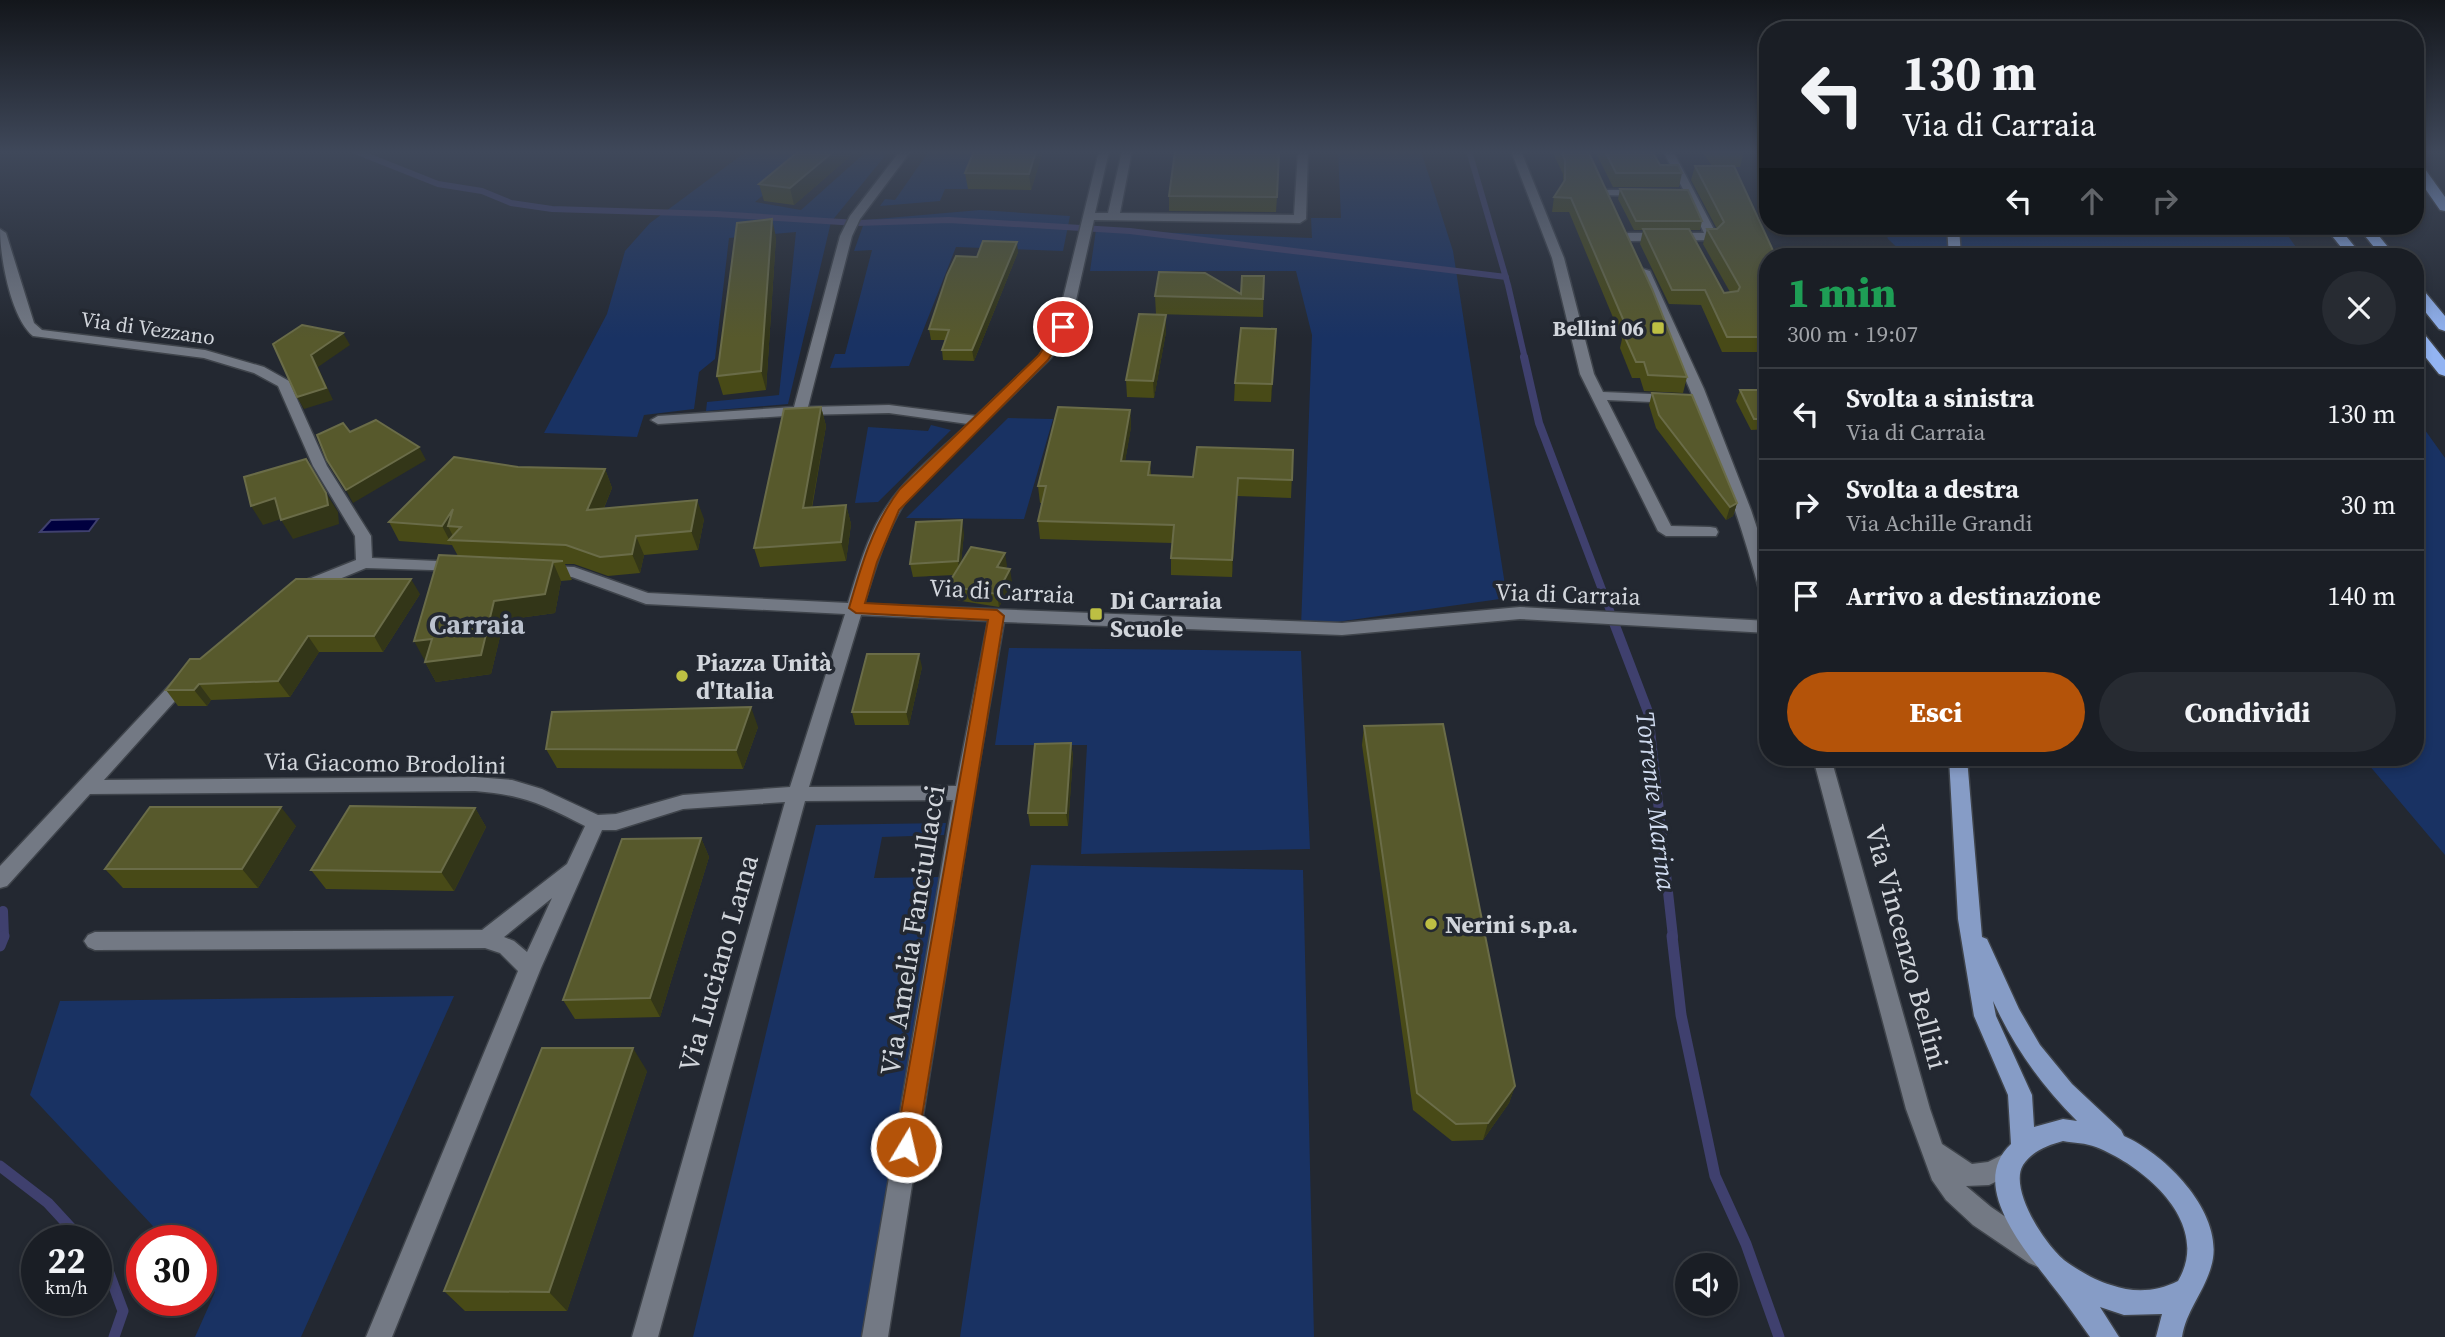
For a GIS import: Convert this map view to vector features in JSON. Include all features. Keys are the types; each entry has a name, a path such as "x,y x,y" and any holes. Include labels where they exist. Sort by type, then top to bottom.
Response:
{"highway":[{"path":"2424,300 2445,326"},
{"path":"2424,344 2445,371"}],"main road":[{"path":"1958,766 1968,919 2022,1037 2045,1071 2078,1107 2152,1166 2175,1189 2193,1217 2202,1244 2200,1268 2190,1289 2172,1313 2169,1337"},
{"name":"Via Vincenzo Bellini","path":"1968,919 1985,1016 2020,1095 2018,1153 2009,1185 2015,1211 2029,1238 2052,1264 2106,1337"},
{"path":"2018,1153 2043,1134 2067,1130 2096,1135 2125,1147"},
{"name":"Via Vincenzo Bellini","path":"2052,1264 2081,1286 2112,1300 2133,1303 2170,1301 2190,1289"}],"street":[{"path":"800,411 846,236 858,213"},
{"name":"Via Luciano Lama","path":"645,1337 798,794 869,562 892,509 905,492 981,421 1056,343 1063,327 1089,213"},
{"path":"1087,220 1113,216 1300,219 1300,213"},
{"path":"1540,213 1558,258 1587,374 1666,531 1710,532"},
{"path":"1700,213 1712,237 1694,243 1625,231 1704,401 1753,532 1759,556"},
{"name":"Via di Vezzano","path":"0,233 28,325 38,333 205,354 259,370 284,384 320,466 363,536 364,563"},
{"path":"1600,396 1704,401"},
{"path":"658,420 800,411 889,409 981,421"},
{"path":"290,595 364,563 476,568"},
{"name":"Via di Carraia","path":"532,570 574,572 646,598 997,616 1342,629 1520,613 1759,626"},
{"name":"Via Amelia Fanciullacci","path":"874,1337 964,793 997,616"},
{"path":"0,880 89,787 197,666"},
{"name":"Via Vincenzo Bellini","path":"1824,766 1918,1109 1940,1172 1955,1192 1982,1216 2052,1264"},
{"name":"Via Giacomo Brodolini","path":"89,787 500,786 542,796 596,823"},
{"path":"379,1337 530,968 572,870 596,823 616,822 682,802 798,794 964,793"},
{"path":"486,939 572,870"},
{"path":"95,941 486,939 507,947 530,968"},
{"path":"1933,1151 1964,1175 1984,1177 2018,1153"}],"shaded area":[{"path":"663,213 838,213 831,222 788,404 706,411 707,402 779,395 796,232 729,238 715,359 699,372 694,409 644,415 637,437 544,433 607,314 625,251 650,223"},
{"path":"941,213 1070,216 1063,251 956,247 909,366 830,368 835,354 845,354 872,250 854,251 865,220"},
{"path":"1341,213 1441,213 1453,251 1507,598 1301,627 1312,335 1296,271 1090,271 1096,230 1312,238 1311,218 1341,218"},
{"path":"1886,235 2287,235 2297,248 1898,248"},
{"path":"1008,418 1053,419 1024,519 906,518"},
{"path":"931,425 951,430 878,502 855,503 868,427 928,431"},
{"path":"2424,429 2445,458 2445,855 2370,766 2424,766"},
{"path":"98,519 89,531 40,532 51,520"},
{"path":"1009,648 1301,651 1310,849 1081,854 1087,745 995,745"},
{"path":"946,823 944,835 882,837 874,878 940,877 870,1337 693,1337 816,825"},
{"path":"1031,865 1303,870 1314,1337 960,1337"},
{"path":"454,996 301,1337 195,1337 204,1316 217,1316 217,1225 152,1225 30,1095 60,1001"}],"building":[{"path":"1578,213 1617,213 1652,289 1687,377 1648,375 1644,362 1636,362 1623,333 1629,333"},
{"path":"1632,213 1699,213 1702,221 1636,221"},
{"path":"1720,213 1756,213 1759,220 1759,235 1766,235 1772,248 1759,248 1759,337 1727,337 1705,290 1672,290 1643,229 1689,229 1724,293 1738,291 1740,287 1707,229 1717,229 1724,222"},
{"path":"772,219 761,371 717,376 737,223"},
{"path":"983,241 1017,242 972,350 942,350 949,330 929,329 947,275 956,256 977,257"},
{"path":"1159,272 1205,273 1241,294 1242,276 1264,276 1263,299 1155,296"},
{"path":"1139,314 1166,315 1153,381 1126,380"},
{"path":"302,325 343,333 311,355 326,388 297,397 273,344"},
{"path":"1241,328 1276,329 1272,384 1235,383"},
{"path":"1740,390 1759,390 1759,419 1754,419"},
{"path":"1652,393 1692,395 1737,503 1730,507 1659,415"},
{"path":"821,407 803,508 846,505 841,542 754,548 784,409"},
{"path":"1058,407 1130,410 1121,461 1150,462 1148,475 1193,477 1197,447 1293,450 1292,480 1238,478 1232,560 1171,558 1174,525 1038,521 1046,486 1038,486"},
{"path":"376,420 419,447 346,490 327,460 317,435 343,423 350,432"},
{"path":"454,457 518,467 605,469 587,510 697,500 691,531 636,536 632,554 600,557 566,545 449,540 461,527 448,526 453,509 442,526 389,522"},
{"path":"306,459 326,493 328,505 281,520 275,498 251,506 244,477"},
{"path":"962,520 958,561 910,564 916,522"},
{"path":"971,547 1005,553 997,567 1010,569 997,594 947,586"},
{"path":"439,555 563,561 553,562 545,594 494,601 481,655 425,662 432,639 414,641"},
{"path":"296,579 411,579 374,636 308,636 278,681 199,684 194,690 166,690 190,659 200,659"},
{"path":"867,654 919,654 906,712 852,712"},
{"path":"751,707 736,750 546,749 552,712"},
{"name":"Nerini s.p.a.","path":"1443,724 1515,1086 1488,1123 1456,1124 1417,1093 1364,726"},
{"path":"1071,743 1066,813 1028,813 1035,744"},
{"path":"350,806 475,808 441,872 311,870"},
{"path":"150,807 281,807 242,869 105,869"},
{"path":"701,838 650,998 563,1000 622,839"},
{"path":"542,1048 633,1048 549,1292 444,1291"}],"waterway":[{"path":"696,213 857,223 949,220 1130,231 1506,277"},
{"name":"Torrente Marina","path":"1487,213 1506,277"},
{"name":"Torrente Marina","path":"1506,277 1525,359"},
{"name":"Torrente Marina","path":"1524,357 1539,423 1612,616"},
{"name":"Torrente Marina","path":"1611,615 1648,712 1673,937"},
{"path":"3,911 4,936"},
{"path":"0,946 4,936"},
{"name":"Torrente Marina","path":"1672,936 1681,1015 1715,1176 1746,1244 1779,1337"},
{"path":"0,1166 48,1203 68,1225"},
{"path":"112,1281 123,1311 114,1337"}],"place":[{"name":"Bellini 06","path":"1658,328"},
{"name":"Di Carraia Scuole","path":"1096,614"},
{"name":"Piazza Unità d'Italia","path":"682,676"},
{"name":"Nerini s.p.a.","path":"1431,924"}],"district":[{"name":"Carraia","path":"477,624"}],"route":[{"path":"906,1147 964,793 997,616 856,608 869,562 892,509 905,492 1044,358 1056,343 1063,327"}]}
